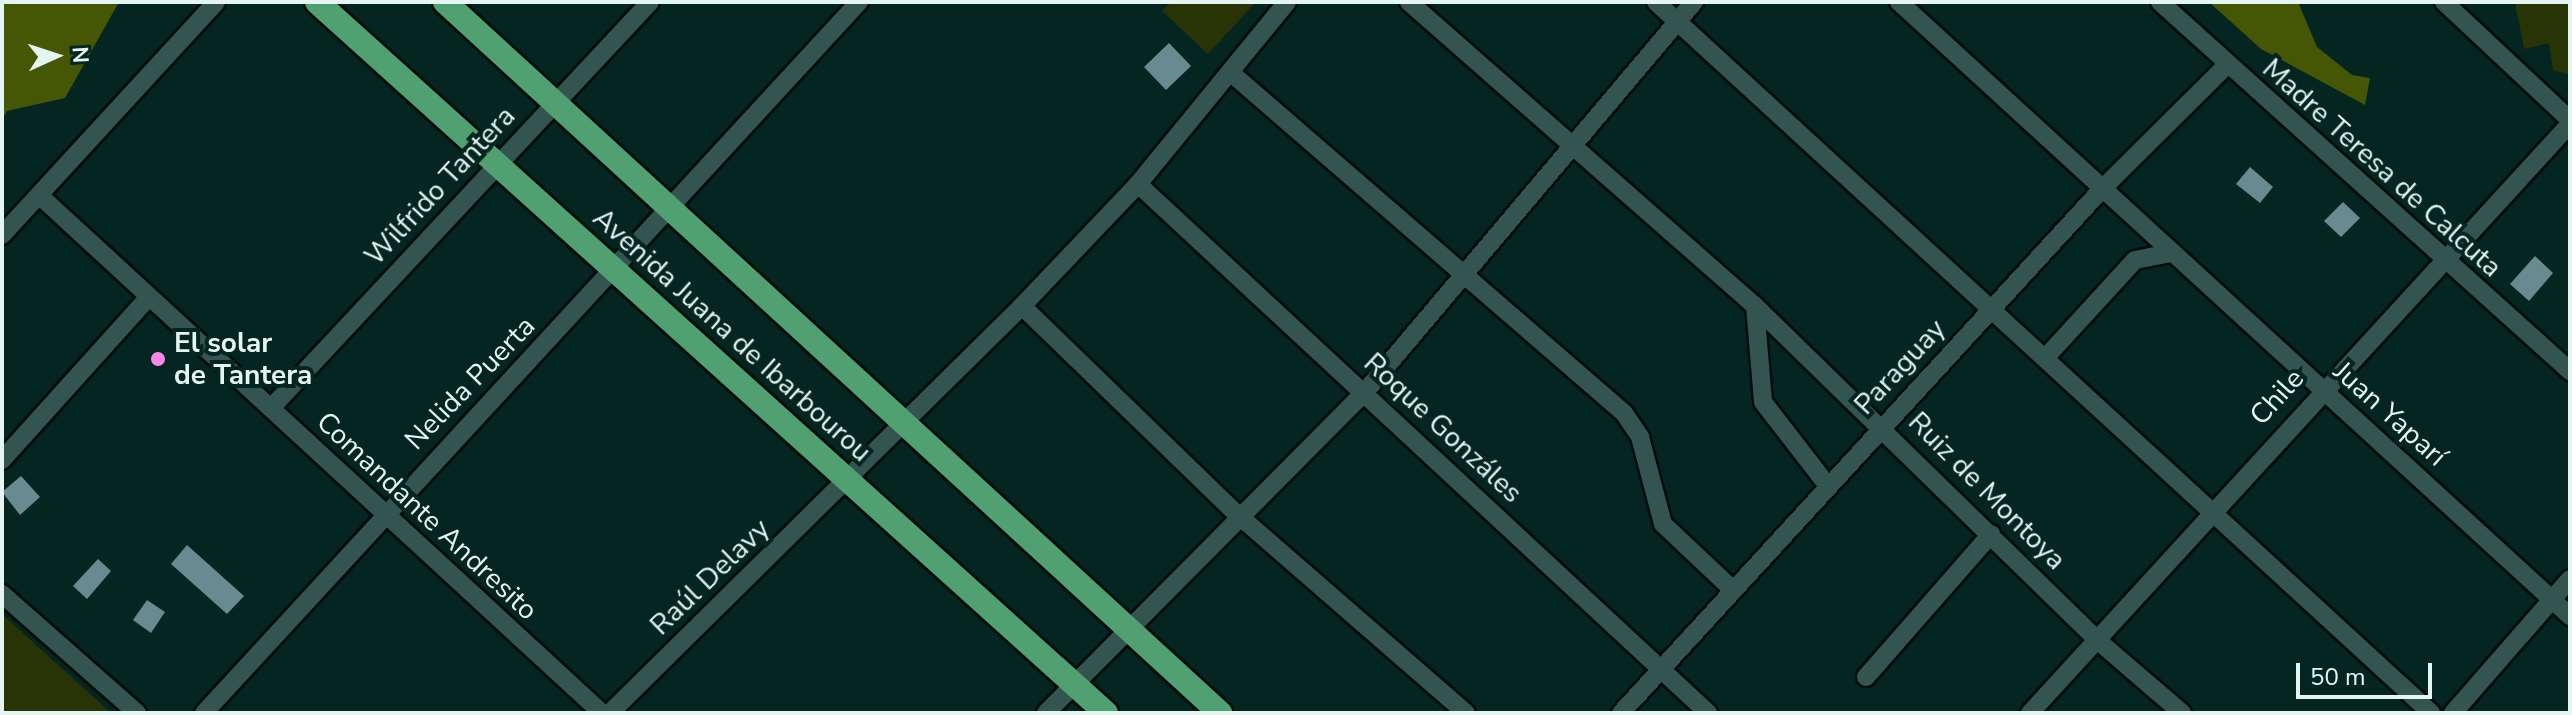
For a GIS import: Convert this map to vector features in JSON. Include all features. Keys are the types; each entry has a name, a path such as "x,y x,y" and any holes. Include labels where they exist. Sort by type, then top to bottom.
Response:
{"main road":[{"name":"Avenida Juana de Ibarbourou","path":"317,2 1106,713"},
{"name":"Avenida Juana de Ibarbourou","path":"445,2 1220,713"}],"street":[{"path":"2,235 216,2"},
{"name":"Wilfrido Tantera","path":"271,408 650,2"},
{"name":"Nelida Puerta","path":"204,713 381,516 616,271 859,2"},
{"name":"Ruiz de Montoya","path":"1409,2 1755,306 1883,426 2096,639 2182,713"},
{"path":"1656,2 2047,356 2431,713"},
{"path":"1046,713 1237,514 1364,393 1694,2"},
{"name":"Juan Yaparí","path":"1899,2 2570,616"},
{"name":"Madre Teresa de Calcuta","path":"2160,2 2444,264 2570,371"},
{"path":"2444,2 2570,122"},
{"name":"Raúl Delavy","path":"610,713 850,481 1022,306 1138,184 1282,8"},
{"name":"Paraguay","path":"1621,713 2102,189 2227,65"},
{"path":"1230,72 1624,413 1640,437 1663,524 1733,590"},
{"name":"Chile","path":"2030,713 2321,389 2444,264 2570,122"},
{"name":"Roque Gonzáles","path":"1138,184 1708,713"},
{"name":"Comandante Andresito","path":"39,195 271,408 381,516 602,713"},
{"path":"2047,356 2135,260 2171,253"},
{"path":"2,460 149,297"},
{"path":"1022,306 1237,514 1466,713"},
{"path":"1755,306 1763,402 1828,486"},
{"path":"1866,677 1991,534"},
{"path":"2453,713 2570,579"},
{"path":"2,594 137,713"}],"green space":[{"path":"2,2 119,2 65,98 7,111 2,120"},
{"path":"1171,2 1256,2 1208,54 1162,11"},
{"path":"2209,2 2298,2 2317,47 2352,75 2370,78 2365,105 2261,49"},
{"path":"2515,2 2570,2 2570,75 2553,70 2549,43 2524,49"},
{"path":"2,614 111,713 2,713"}],"building":[{"path":"1169,43 1191,66 1166,90 1144,67"},
{"path":"2250,167 2273,187 2260,203 2236,184"},
{"path":"2343,202 2360,218 2341,237 2324,221"},
{"path":"2535,256 2553,273 2529,301 2510,284"},
{"path":"21,476 40,497 20,515 2,492"},
{"path":"187,545 244,596 227,614 171,564"},
{"path":"98,559 111,571 87,599 73,586"},
{"path":"147,600 165,612 151,633 133,620"}],"place":[{"name":"El solar de Tantera","path":"158,359"}]}
